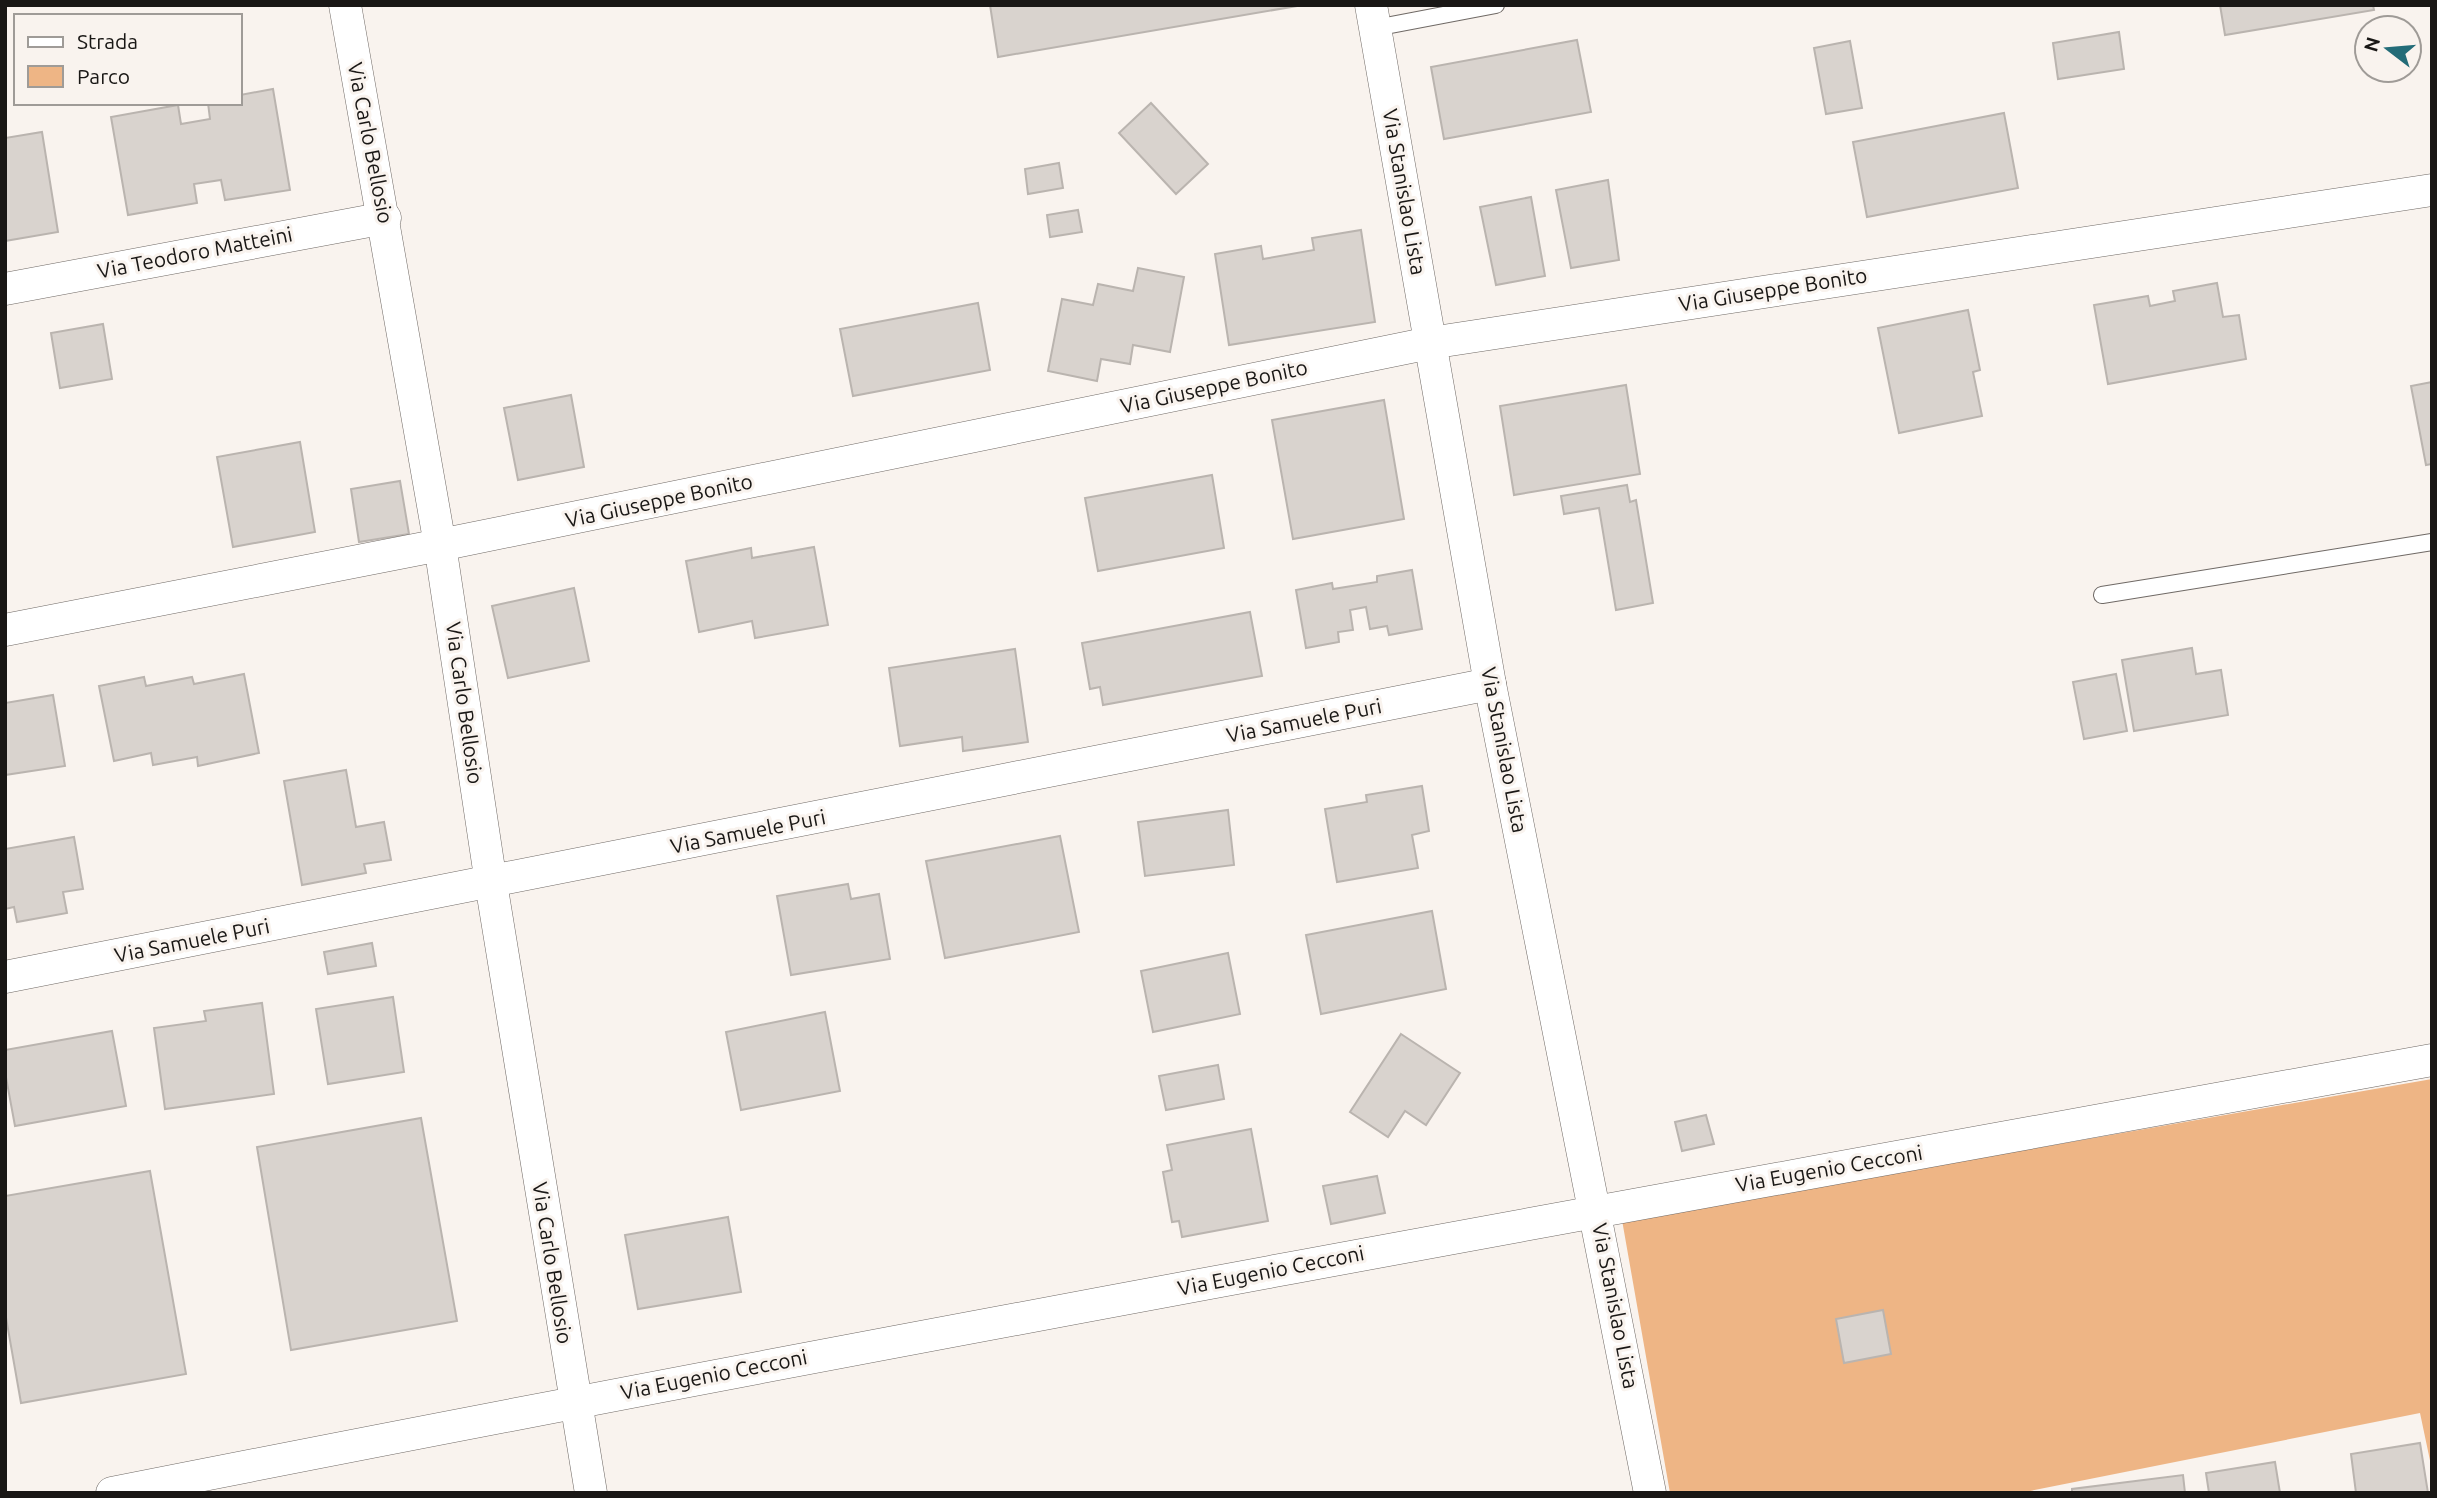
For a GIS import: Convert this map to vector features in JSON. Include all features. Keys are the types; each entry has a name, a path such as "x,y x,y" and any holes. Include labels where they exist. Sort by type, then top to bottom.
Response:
{"street":[{"name":"Via Carlo Bellosio","path":"345,5 385,218 440,545 491,883 591,1493"},
{"name":"Via Stanislao Lista","path":"1373,17 1490,684 1597,1211 1650,1493"},
{"name":"Via Giuseppe Bonito","path":"5,630 440,545 1430,343 2432,190"},
{"name":"Via Teodoro Matteini","path":"5,289 385,218"},
{"name":"Via Samuele Puri","path":"5,977 1490,684"},
{"name":"Via Eugenio Cecconi","path":"112,1493 575,1401 1597,1211 2432,1060"}],"lane":[{"path":"1373,17 1496,5"},
{"path":"2102,595 2432,542"}],"green space":[{"path":"2432,1079 2432,1470 2420,1413 2020,1493 1670,1493 1622,1220"}],"building":[{"path":"990,5 1303,5 998,57"},
{"path":"2220,5 2373,5 2374,10 2225,35"},
{"path":"2119,32 2124,69 2058,79 2053,43"},
{"path":"1577,40 1591,112 1444,139 1431,67"},
{"path":"1850,41 1862,108 1826,114 1814,48"},
{"path":"273,89 290,190 225,200 221,180 194,184 197,203 128,215 111,117 178,105 181,124 210,119 208,105 242,105 242,95"},
{"path":"1151,103 1208,164 1176,194 1119,133"},
{"path":"2004,113 2018,188 1867,217 1853,142"},
{"path":"42,132 58,232 5,241 5,138"},
{"path":"1059,163 1063,188 1028,194 1025,169"},
{"path":"1608,180 1619,260 1571,268 1556,190"},
{"path":"1531,197 1545,276 1496,285 1480,207"},
{"path":"1078,210 1082,232 1050,237 1047,215"},
{"path":"1361,230 1375,322 1229,345 1215,254 1261,246 1263,259 1314,250 1312,238"},
{"path":"1138,268 1184,277 1170,352 1133,345 1130,364 1101,359 1097,381 1048,371 1062,299 1093,305 1098,284 1133,291"},
{"path":"2217,283 2223,317 2239,315 2246,359 2108,384 2094,305 2148,296 2150,306 2175,301 2173,291"},
{"path":"978,303 990,370 853,396 840,329"},
{"path":"1968,310 1980,370 1973,372 1982,416 1899,433 1878,328"},
{"path":"103,324 112,379 60,388 51,333"},
{"path":"2432,382 2432,464 2426,465 2411,386"},
{"path":"1626,385 1640,474 1514,495 1500,406"},
{"path":"571,395 584,467 518,480 504,408"},
{"path":"1384,400 1404,519 1293,539 1272,420"},
{"path":"300,442 315,532 233,547 217,457"},
{"path":"1212,475 1224,548 1098,571 1085,498"},
{"path":"400,481 409,534 359,542 351,489"},
{"path":"1627,485 1630,502 1636,500 1653,603 1616,610 1599,508 1564,514 1561,496"},
{"path":"814,547 828,625 755,638 752,621 699,632 686,561 751,548 752,558"},
{"path":"1412,570 1422,629 1389,635 1387,626 1370,629 1366,607 1350,610 1353,630 1338,632 1339,642 1306,648 1296,590 1332,583 1333,589 1377,582 1377,576"},
{"path":"574,588 589,661 508,678 492,606"},
{"path":"1250,612 1262,676 1103,705 1100,687 1090,689 1082,643"},
{"path":"2192,648 2196,674 2221,670 2228,715 2134,731 2122,660"},
{"path":"1015,649 1028,742 963,751 962,737 900,746 889,668"},
{"path":"244,674 259,753 198,766 197,757 153,765 151,753 114,761 99,686 144,677 146,686 192,677 194,684"},
{"path":"2116,674 2127,731 2084,739 2073,682"},
{"path":"53,695 65,766 5,775 5,703"},
{"path":"346,770 356,827 384,822 391,860 364,864 366,873 302,885 284,781"},
{"path":"1422,786 1429,831 1412,835 1418,868 1337,882 1325,809 1367,802 1366,795"},
{"path":"1228,810 1234,865 1145,876 1138,822"},
{"path":"1060,836 1079,932 945,958 926,861"},
{"path":"74,837 83,889 63,892 67,913 17,922 14,907 5,909 5,849"},
{"path":"848,884 851,899 879,894 890,959 791,975 777,896"},
{"path":"1432,911 1446,989 1321,1014 1306,935"},
{"path":"372,943 376,966 328,974 324,952"},
{"path":"1228,953 1240,1014 1153,1032 1141,971"},
{"path":"393,997 404,1072 328,1084 316,1009"},
{"path":"262,1003 274,1094 165,1109 154,1028 206,1021 204,1011"},
{"path":"825,1012 840,1091 741,1110 726,1032"},
{"path":"112,1031 126,1106 15,1126 5,1072 5,1050"},
{"path":"1401,1034 1460,1073 1426,1125 1405,1111 1388,1137 1350,1112"},
{"path":"1218,1065 1224,1099 1166,1110 1159,1076"},
{"path":"1706,1115 1714,1144 1682,1151 1675,1122"},
{"path":"421,1118 457,1321 291,1350 257,1147"},
{"path":"1251,1129 1268,1221 1182,1237 1179,1221 1172,1222 1163,1172 1172,1170 1167,1145"},
{"path":"150,1171 186,1374 21,1403 5,1312 5,1196"},
{"path":"1377,1176 1385,1213 1331,1224 1323,1186"},
{"path":"728,1217 741,1292 638,1309 625,1235"},
{"path":"1883,1310 1891,1354 1844,1363 1836,1319"},
{"path":"2420,1443 2428,1493 2356,1493 2351,1454"},
{"path":"2275,1462 2280,1493 2209,1493 2206,1473"},
{"path":"2183,1475 2185,1493 2072,1493 2072,1489"}]}
